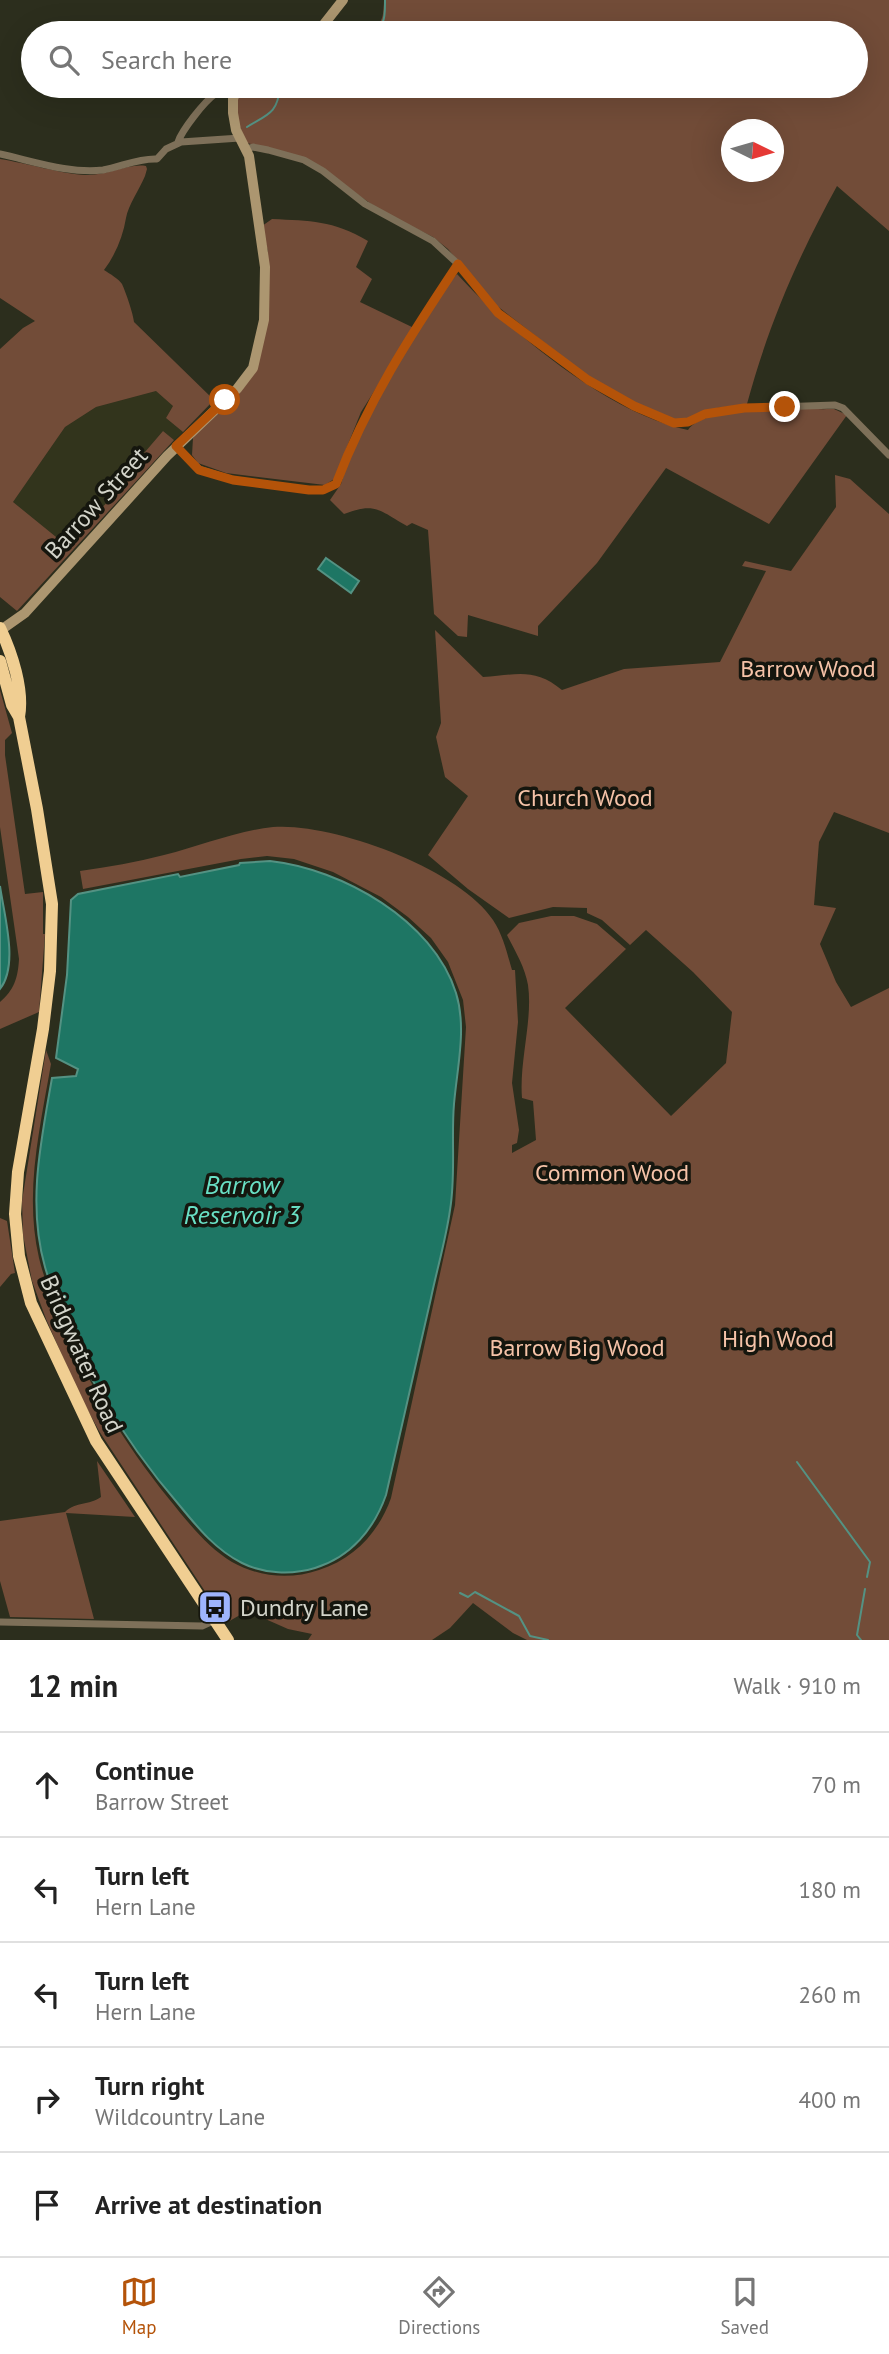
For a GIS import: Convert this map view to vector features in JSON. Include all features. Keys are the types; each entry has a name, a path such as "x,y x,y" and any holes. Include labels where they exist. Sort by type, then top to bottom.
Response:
{"highway":[{"name":"Bridgwater Road","path":"0,630 14,667 21,705 19,717"},
{"name":"Bridgwater Road","path":"0,661 12,705 19,717 52,904 49,982 18,1172 15,1213 19,1255 31,1303 96,1441 228,1640"}],"main road":[{"path":"326,21 343,0"},
{"name":"Barrow Street","path":"0,630 25,613 176,446 248,376 260,345 265,304 264,253 246,149 240,138 232,105 234,98"}],"street":[{"path":"178,142 184,129 212,98"},
{"path":"0,154 74,170 96,170 157,159 166,149 178,142 240,138"},
{"path":"246,149 268,150 304,160 323,170 365,204 433,242 458,264 498,313 588,380 644,410 674,423 688,422 705,414 744,408 835,405 843,408 889,455"},
{"path":"176,446 199,470 233,480 309,490 323,490 336,484 365,415 381,385 458,264"},
{"path":"0,1622 202,1626 215,1620"}],"shaded area":[{"path":"156,391 173,406 166,418 183,432 174,440 163,431 140,459 145,464 66,545 13,502 65,427 96,407"}],"green space":[{"path":"384,0 889,0 889,231 837,186 785,292 747,404 717,408 688,419 676,420 634,404 590,378 492,302 448,249 433,237 383,212 303,157 247,143 237,115 238,98 868,98 868,21 381,21"},
{"path":"0,159 86,175 146,166 145,176 127,213 118,245 104,270 122,284 134,322 214,400 183,432 166,418 173,406 156,391 96,407 65,427 13,502 66,545 144,464 139,459 163,431 174,440 17,611 0,597 0,349 35,321 0,298"},
{"path":"272,219 332,225 368,241 356,267 372,279 360,302 414,328 361,412 334,479 325,485 226,473 198,463 192,455 193,438 197,432 245,386 268,317 268,252 262,226"},
{"path":"457,274 504,321 563,368 626,407 658,421 688,430 713,416 733,412 834,409 847,415 769,524 666,468 597,563 538,626 538,636 468,615 467,637 458,636 434,614 428,530 412,523 407,526 377,509 354,510 344,514 330,500 341,484 352,448 389,377 443,290"},
{"path":"835,475 850,479 889,514 889,833 834,812 819,842 814,905 836,908 820,944 836,982 851,1007 889,988 889,1640 527,1640 513,1633 473,1603 450,1628 432,1640 308,1640 312,1634 288,1629 247,1611 226,1623 99,1431 80,1396 32,1281 23,1235 22,1201 46,1050 51,1064 35,1161 35,1234 46,1281 71,1342 122,1435 198,1533 223,1556 242,1567 264,1574 297,1575 332,1565 364,1543 380,1522 391,1498 455,1205 466,1027 463,1000 448,962 431,938 381,897 333,872 294,859 267,856 83,889 80,871 154,858 259,829 298,827 328,832 393,852 453,883 476,901 493,920 512,970 515,970 518,1022 512,1083 519,1130 517,1143 512,1145 512,1153 536,1140 533,1101 522,1098 522,1070 529,1012 528,985 522,965 507,935 519,923 551,916 574,916 597,924 626,949 565,1008 671,1116 726,1063 732,1012 646,930 630,945 602,920 587,913 587,908 553,907 509,918 468,889 428,855 468,796 445,777 436,737 441,723 435,630 483,677 533,675 562,690 624,669 720,662 766,571 742,566 745,561 791,571 836,507"},
{"path":"0,690 12,733 5,740 5,755 25,894 43,892 45,934 39,1012 0,1029 0,1002 14,983 19,959 0,827"},
{"path":"0,1218 7,1221 15,1273 0,1287"},
{"path":"97,1461 135,1517 66,1513 94,1619 10,1617 0,1581 0,1521 65,1512 101,1497"}],"water":[{"path":"326,558 359,581 351,593 318,569"},
{"name":"Barrow Reservoir 3","path":"270,861 298,866 354,887 406,921 427,943 444,967 456,993 461,1020 453,1117 453,1184 450,1210 386,1495 368,1530 350,1549 328,1563 297,1572 251,1567 224,1552 208,1538 159,1480 118,1424 83,1363 56,1299 40,1243 36,1196 52,1078 76,1076 78,1069 56,1058 67,975 71,900 78,894 178,874 180,877 240,863"},
{"path":"0,886 9,939 9,967 0,989"}],"waterway":[{"path":"383,21 385,0"},
{"path":"247,127 266,116 279,98"},
{"path":"797,1462 870,1562 867,1577"},
{"path":"861,1640 857,1635 865,1589"},
{"path":"460,1593 468,1597 475,1592 519,1616 530,1636 548,1640"}],"place":[{"name":"Dundry Lane","path":"215,1607"}],"route":[{"path":"225,400 176,446 199,470 233,480 309,490 323,490 336,484 349,448 381,385 458,264 498,313 588,380 634,406 674,423 688,422 705,414 744,408 785,407"}],"park label":[{"name":"Barrow Wood","path":"808,668"},
{"name":"Church Wood","path":"585,797"},
{"name":"Common Wood","path":"612,1172"},
{"name":"High Wood","path":"778,1338"},
{"name":"Barrow Big Wood","path":"577,1347"}]}
